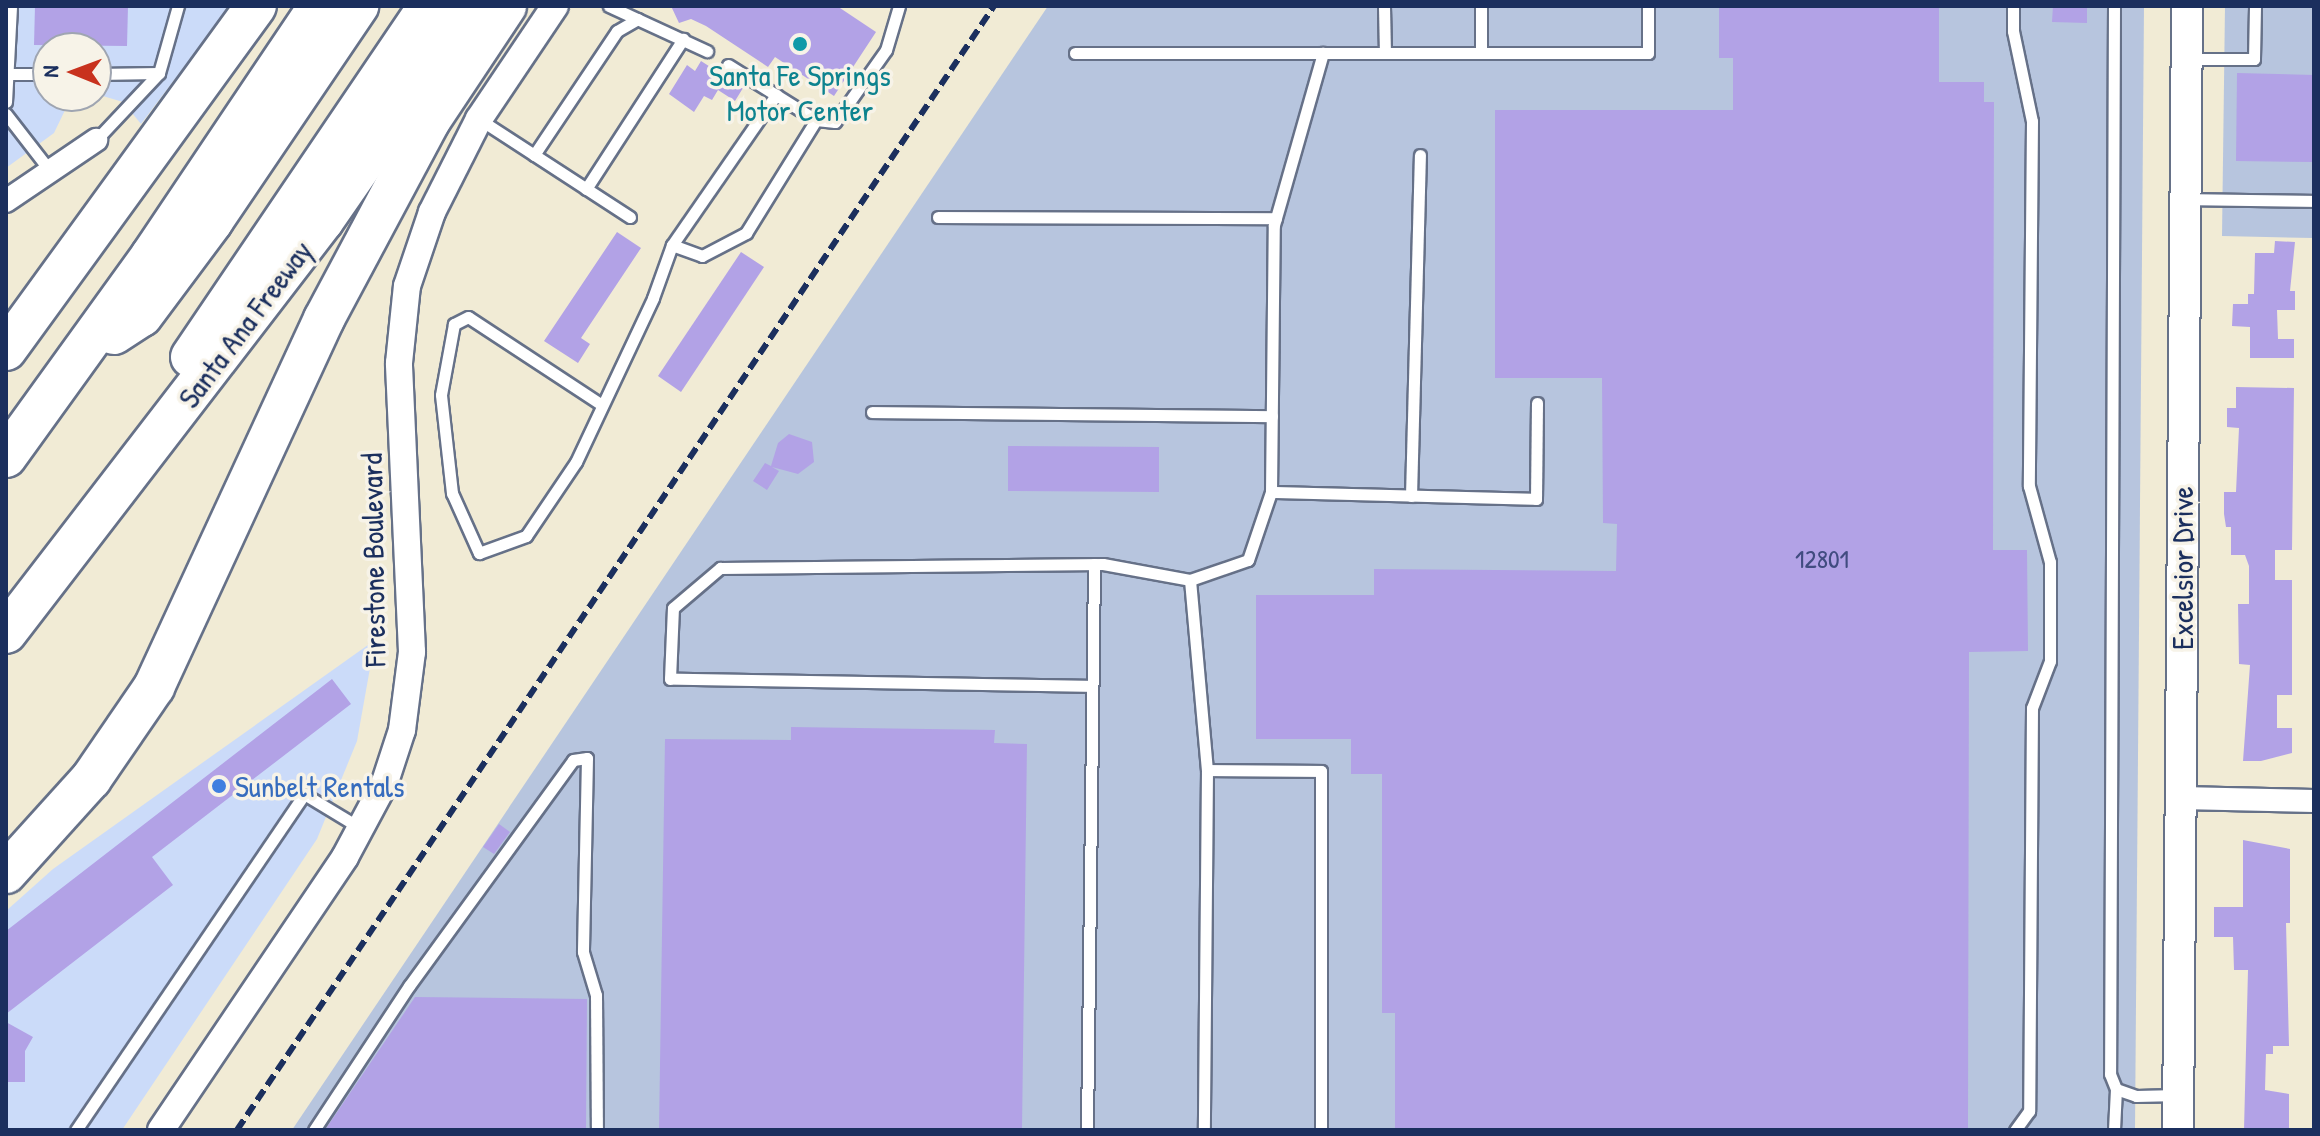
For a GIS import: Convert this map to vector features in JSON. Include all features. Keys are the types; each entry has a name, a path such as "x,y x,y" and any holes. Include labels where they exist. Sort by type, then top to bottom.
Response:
{"highway":[{"path":"6,350 256,6"},
{"path":"6,457 78,358 319,6"},
{"path":"78,358 142,316 212,222 358,6"},
{"path":"185,404 192,353 429,6"},
{"name":"Santa Ana Freeway","path":"6,633 323,221 472,6"},
{"path":"6,873 91,779 154,687 324,319 429,122 506,6"}],"main road":[{"name":"Excelsior Drive","path":"2178,1130 2187,6"}],"street":[{"name":"Firestone Boulevard","path":"161,1130 362,829 402,730 412,652 399,363 407,286 432,212 479,119 555,6"},
{"path":"6,201 96,140"},
{"path":"2181,798 2314,801"}],"lane":[{"path":"6,102 11,6"},
{"path":"96,140 159,73 178,6"},
{"path":"1384,6 1385,53"},
{"path":"1481,6 1481,53"},
{"path":"1075,53 1648,53 1648,6"},
{"path":"2013,6 2013,31 2032,121 2029,486 2050,562 2050,661 2032,708 2029,1111 2015,1130"},
{"path":"2114,6 2110,1074 2116,1089 2114,1130"},
{"path":"2186,59 2254,59 2255,6"},
{"path":"616,7 707,51"},
{"path":"728,65 816,120 835,122 886,50 901,9"},
{"path":"534,155 617,31 638,19"},
{"path":"586,189 683,39"},
{"path":"1092,686 670,679 673,608 720,568 1094,564 1190,580 1248,560 1271,492 1276,218 1323,53"},
{"path":"112,74 159,73"},
{"path":"7,74 32,74"},
{"path":"602,405 468,317 454,324 441,395 452,493 479,553 526,536 576,462 653,298 672,245 776,95"},
{"path":"6,114 50,171"},
{"path":"479,119 630,217"},
{"path":"672,245 702,256 746,233 816,120"},
{"path":"1411,496 1420,155"},
{"path":"2184,199 2314,201"},
{"path":"938,217 1276,218"},
{"path":"1271,492 1536,499 1537,403"},
{"path":"872,412 1272,416"},
{"path":"1087,1130 1094,564"},
{"path":"1190,580 1207,770 1204,1130"},
{"path":"314,1130 409,986 573,760 587,758 583,952 596,995 597,1130"},
{"path":"1207,770 1321,771 1321,1130"},
{"path":"76,1130 304,794 362,829"},
{"path":"2116,1089 2136,1096 2178,1095"}],"shaded area":[{"path":"6,6 230,6 141,124 123,102 112,99 112,32 32,32 32,112 64,112 54,133 6,168"},
{"path":"1048,6 2144,6 2135,1130 292,1130"},
{"path":"2225,6 2314,6 2314,238 2222,236"},
{"path":"375,640 357,741 317,839 122,1130 6,1130 6,911 53,869"}],"building":[{"path":"35,6 128,6 127,46 112,46 112,32 34,32"},
{"name":"Santa Fe Springs Motor Center","path":"671,6 837,6 876,32 834,96 775,57 768,67 706,26 691,19 679,23"},
{"path":"1719,6 1939,6 1939,82 1984,82 1984,102 1994,102 1993,550 2027,550 2028,651 1969,652 1968,1130 1395,1130 1395,1013 1382,1013 1382,774 1351,774 1351,739 1256,739 1256,595 1374,595 1374,569 1616,571 1617,524 1603,523 1602,378 1495,378 1495,110 1733,110 1733,58 1719,58"},
{"path":"2053,6 2087,6 2087,23 2052,22"},
{"path":"701,61 743,88 735,101 718,90 712,100 704,96 694,112 669,94 687,65 695,71"},
{"path":"2237,73 2314,75 2314,162 2236,161"},
{"path":"617,232 641,248 581,338 590,344 578,363 544,341"},
{"path":"2275,241 2295,242 2290,291 2295,291 2295,310 2277,310 2278,339 2294,339 2294,358 2250,358 2250,327 2232,326 2233,304 2248,304 2248,294 2254,294 2255,253 2274,253"},
{"path":"741,252 764,267 681,392 658,376"},
{"path":"2236,387 2294,388 2292,550 2275,550 2275,580 2292,580 2292,695 2277,695 2277,728 2292,728 2292,753 2261,761 2243,761 2250,665 2239,664 2238,604 2249,604 2249,566 2245,555 2231,555 2231,527 2226,527 2224,514 2224,492 2236,492 2239,428 2227,427 2227,408 2236,408"},
{"path":"789,434 812,442 814,462 798,474 772,467 779,471 767,490 753,481 765,463 771,466 778,443"},
{"path":"1008,446 1159,447 1159,492 1008,491"},
{"name":"Sunbelt Rentals","path":"332,679 351,704 152,857 173,885 6,1014 6,931"},
{"path":"791,727 995,730 994,743 1027,744 1022,1130 659,1130 665,739 791,740"},
{"path":"499,824 510,832 494,854 483,847"},
{"path":"2243,840 2290,849 2290,923 2286,923 2289,1046 2273,1046 2273,1054 2266,1054 2265,1090 2289,1094 2289,1130 2244,1130 2248,970 2234,970 2233,937 2214,937 2214,907 2243,907"},
{"path":"415,997 587,999 586,1130 325,1130"},
{"path":"6,1022 33,1037 25,1051 25,1082 6,1082"}],"railway":[{"path":"237,1130 994,6"}],"place":[{"name":"Santa Fe Springs Motor Center","path":"800,44"},
{"name":"Sunbelt Rentals","path":"219,786"}]}
